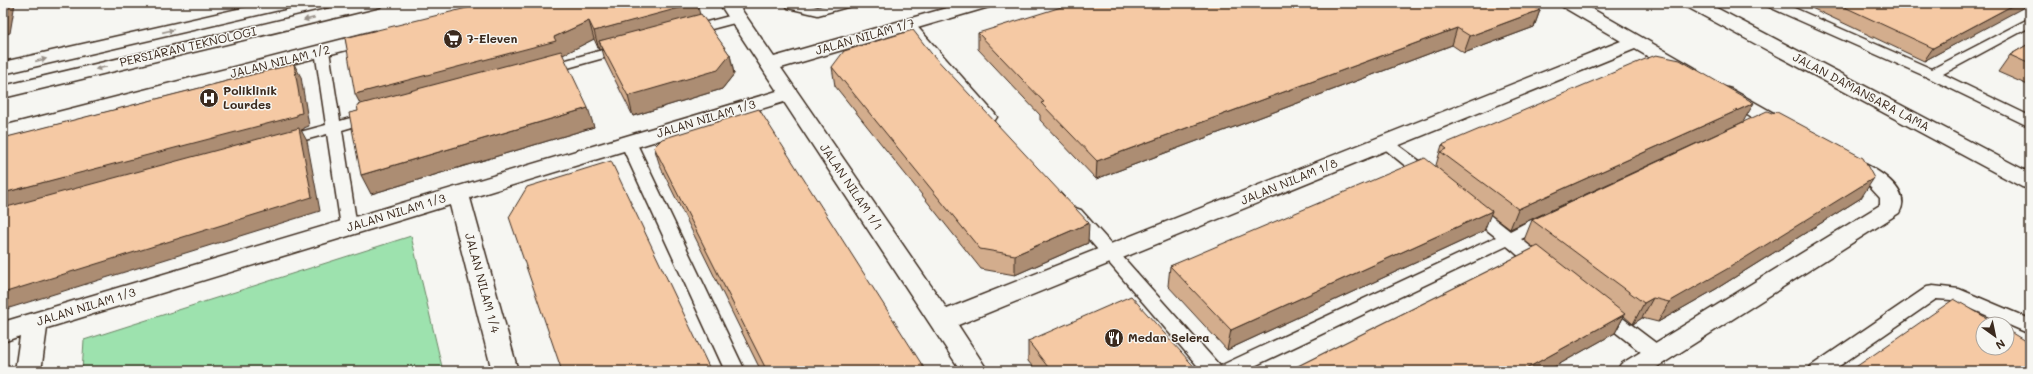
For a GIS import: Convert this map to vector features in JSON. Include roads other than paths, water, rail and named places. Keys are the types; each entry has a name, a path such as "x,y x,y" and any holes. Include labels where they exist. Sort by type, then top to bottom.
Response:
{"street":[{"name":"PERSIARAN TEKNOLOGI","path":"3,68 288,3"},
{"name":"PERSIARAN TEKNOLOGI","path":"3,92 374,3"},
{"name":"JALAN NILAM 1/7","path":"769,65 983,3"},
{"path":"1569,3 1636,42 1760,121 1801,138"},
{"name":"JALAN DAMANSARA LAMA","path":"1693,3 2030,182"},
{"name":"JALAN NILAM 1/1","path":"732,10 975,371"},
{"name":"JALAN NILAM 1/2","path":"3,132 390,34"},
{"name":"JALAN NILAM 1/8","path":"942,321 1636,42"},
{"name":"JALAN NILAM 1/3","path":"3,332 789,94"},
{"path":"1630,371 1658,355 1890,208 1891,196 1877,182 1828,154"},
{"name":"JALAN NILAM 1/4","path":"458,194 505,371"},
{"path":"28,371 35,322"}],"lane":[{"path":"791,3 792,5 818,11 846,3"},
{"path":"1772,3 1932,74 2030,122"},
{"path":"676,34 732,10"},
{"path":"1932,74 2030,22"},
{"path":"908,25 1001,130"},
{"path":"532,74 638,44"},
{"path":"322,51 349,227"},
{"path":"272,144 387,113"},
{"path":"628,142 735,371"},
{"path":"1386,143 1441,186"},
{"path":"1460,200 1559,277"},
{"path":"1063,201 1213,371"},
{"path":"1226,371 1559,215"},
{"path":"1818,371 1933,292 1953,294 2030,327"},
{"path":"1590,302 1658,355"}],"place":[{"name":"7-Eleven","path":"453,39"},
{"name":"Poliklinik Lourdes","path":"209,98"},
{"name":"Medan Selera","path":"1114,338"}]}
